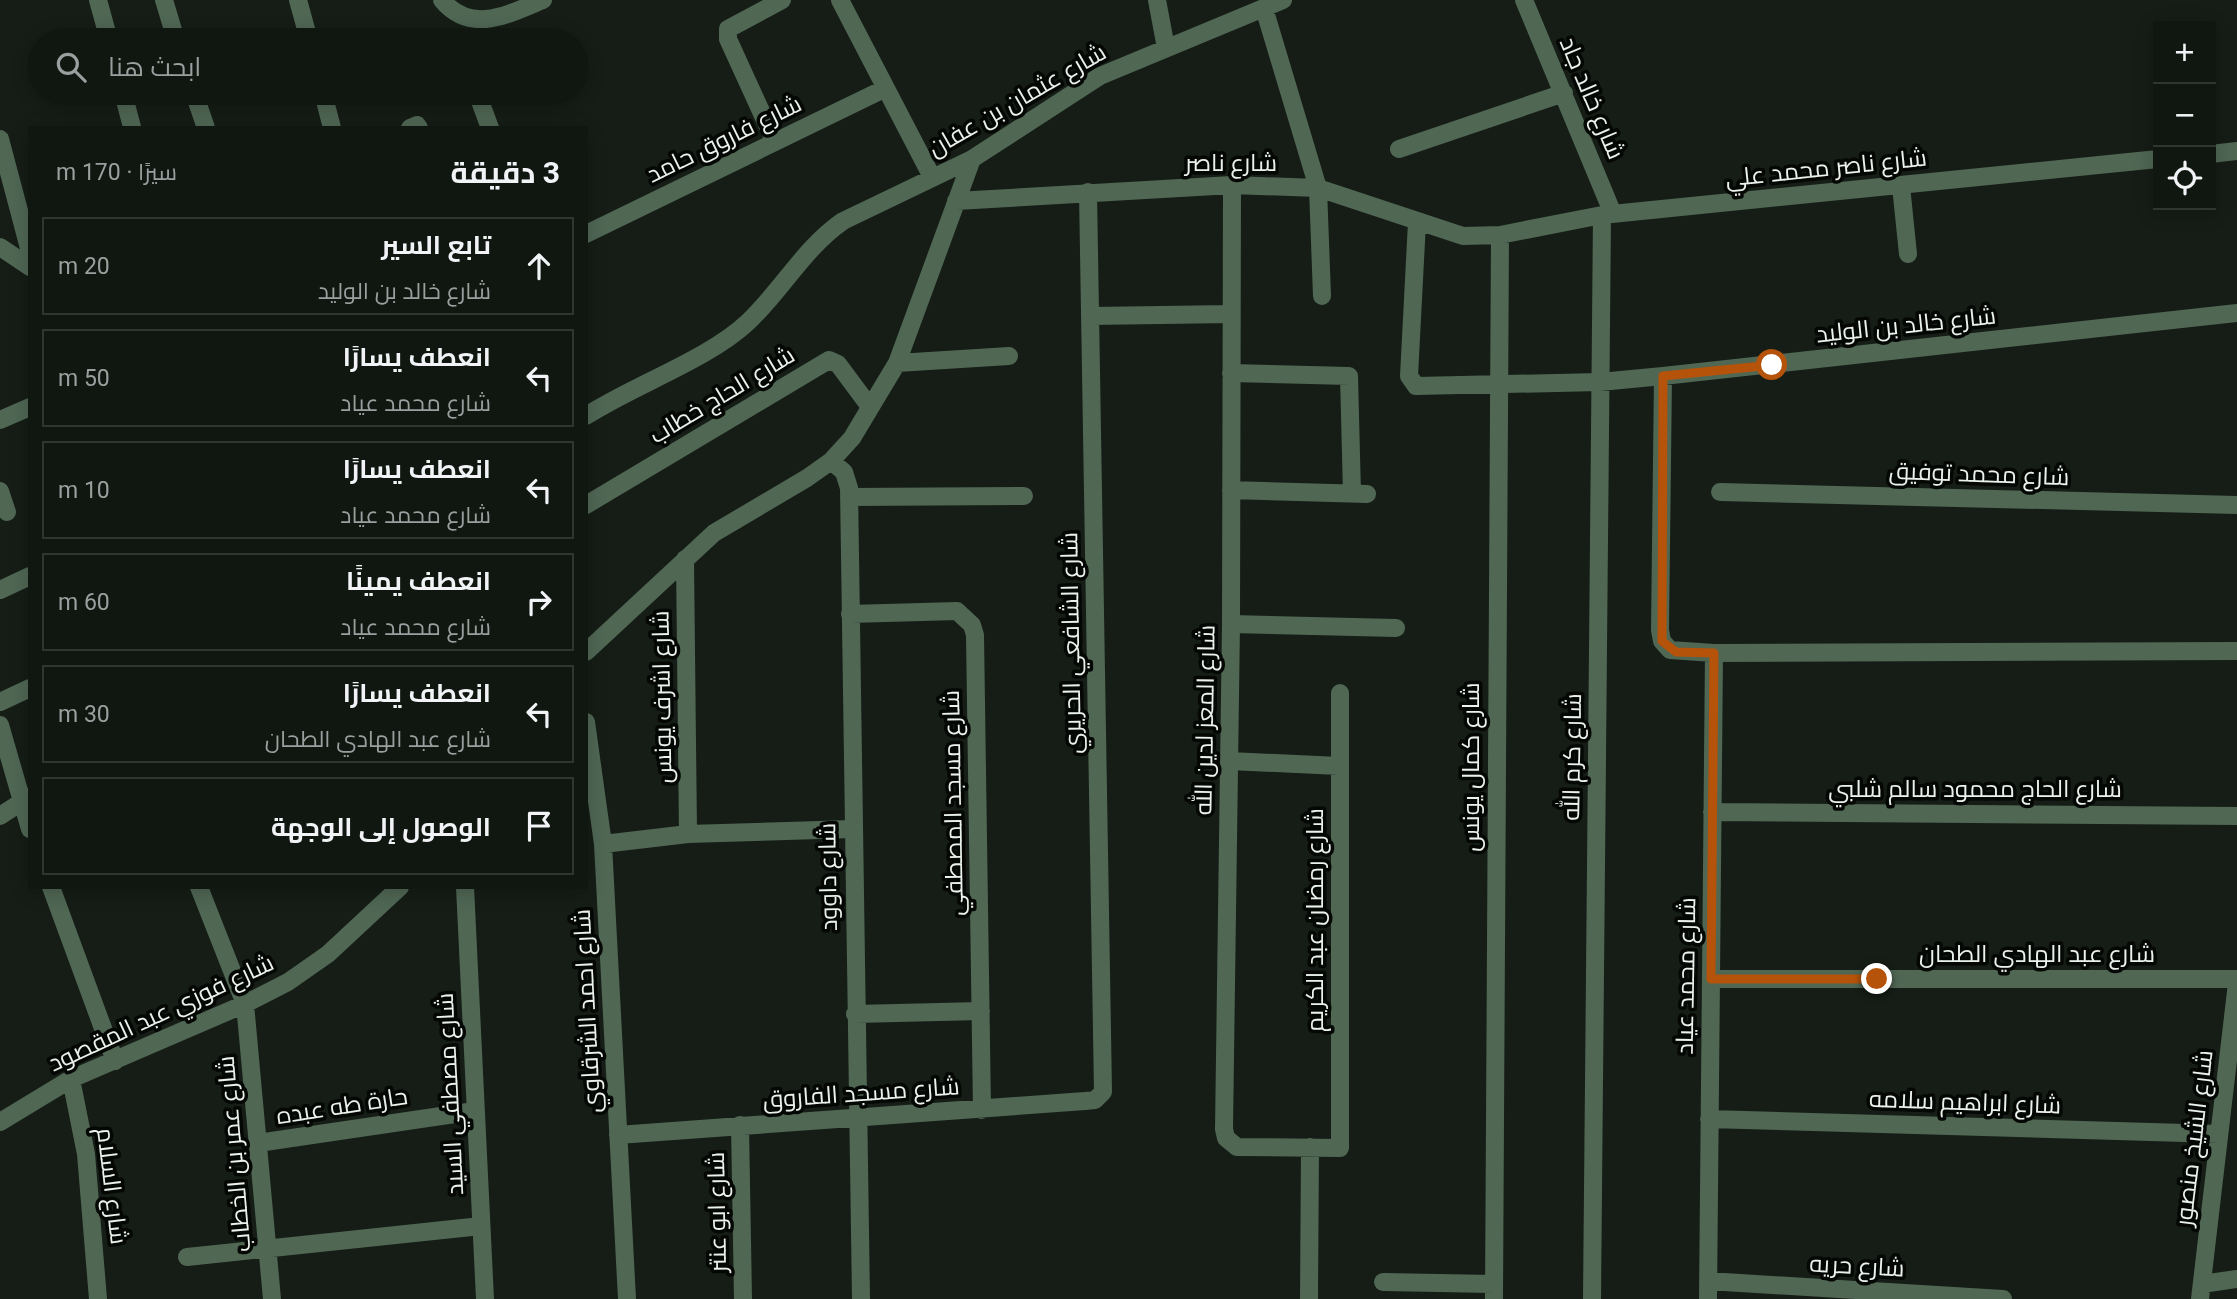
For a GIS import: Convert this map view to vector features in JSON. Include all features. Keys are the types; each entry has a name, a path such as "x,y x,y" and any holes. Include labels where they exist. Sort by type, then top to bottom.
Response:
{"street":[{"path":"98,0 106,28"},
{"path":"164,0 172,28"},
{"path":"298,0 306,28"},
{"path":"442,0 460,14 493,21 542,0"},
{"path":"775,142 728,39 727,29 782,0"},
{"path":"840,0 932,177"},
{"path":"1157,0 1166,48"},
{"name":"شارع عثمان بن عفان","path":"588,415 721,342 748,322 824,234 875,204 972,159 1100,76 1283,0"},
{"name":"شارع خالد جاد","path":"1524,0 1564,93 1608,215"},
{"path":"1264,8 1318,188 1322,296"},
{"name":"شارع فاروق حامد","path":"588,233 884,89"},
{"path":"1399,149 1564,93"},
{"path":"126,105 132,126"},
{"path":"198,105 205,126"},
{"path":"326,105 331,126"},
{"path":"481,105 489,126"},
{"path":"0,139 28,244"},
{"path":"2216,153 2237,151"},
{"path":"589,644 714,533 831,461 852,438 897,363 972,159"},
{"name":"شارع ناصر محمد علي","path":"1500,235 1608,215 2153,160"},
{"name":"شارع ناصر","path":"956,201 1232,185 1318,188 1463,236 1500,235"},
{"name":"شارع المعز لدين الله","path":"1232,185 1231,624 1224,1134 1229,1142 1237,1147 1340,1148"},
{"path":"1901,186 1908,254"},
{"name":"شارع الشافعي الحريري","path":"1088,192 1103,1092"},
{"name":"شارع كرم الله","path":"1592,1299 1600,382 1608,215"},
{"name":"شارع خالد بن الوليد","path":"1417,222 1411,382 1416,386 1600,382 2237,313"},
{"name":"شارع كمال يونس","path":"1494,1292 1497,385 1500,235"},
{"path":"0,247 28,266"},
{"path":"1090,316 1231,314"},
{"path":"897,363 1009,356"},
{"name":"شارع الحاج خطاب","path":"588,504 829,360 838,365 870,407"},
{"path":"1231,373 1349,376 1360,494 1231,490"},
{"path":"1663,376 1662,641 1676,652 2237,651"},
{"path":"0,420 28,408"},
{"name":"شارع داوود","path":"831,461 844,472 849,497 861,1299"},
{"path":"0,491 7,512"},
{"name":"شارع محمد توفيق","path":"1720,492 2237,505"},
{"path":"849,497 1024,496"},
{"name":"شارع اشرف يونس","path":"685,559 688,834"},
{"path":"0,590 28,577"},
{"name":"شارع مسجد المصطفي","path":"850,614 957,611 972,625 975,635 982,1110"},
{"path":"1231,624 1396,628"},
{"name":"شارع محمد عياد","path":"1708,1290 1714,653"},
{"path":"0,702 28,689"},
{"name":"شارع رمضان عبد الكريم","path":"1340,692 1340,1148"},
{"path":"0,725 25,800 28,817"},
{"name":"شارع احمد الشرقاوي","path":"588,736 603,844 627,1299"},
{"path":"1229,761 1339,766"},
{"path":"0,816 25,800"},
{"name":"شارع الحاج محمود سالم شلبي","path":"1713,812 2237,816"},
{"path":"603,844 688,834 852,829"},
{"path":"52,889 115,1061"},
{"name":"شارع عمر بن الخطاب","path":"200,889 245,1004 272,1299"},
{"name":"شارع فوزي عبد المقصود","path":"1,1117 71,1079 245,1004 288,982 328,954 398,889"},
{"name":"شارع مصطفي السيد","path":"465,889 485,1299"},
{"name":"شارع عبد الهادي الطحان","path":"1711,979 2237,981"},
{"name":"شارع الشيخ منصور","path":"2201,1292 2225,1127 2237,981"},
{"path":"855,1014 981,1011"},
{"name":"شارع السلام","path":"71,1079 86,1154 98,1299"},
{"name":"شارع مسجد الفاروق","path":"618,1135 1095,1100 1103,1092"},
{"name":"حارة طه عبده","path":"258,1143 475,1111"},
{"name":"شارع ابراهيم سلامه","path":"1709,1119 2225,1127"},
{"name":"شارع ابو عنتر","path":"740,1125 743,1299"},
{"path":"1309,1299 1310,1147"},
{"path":"187,1257 481,1226"},
{"path":"2201,1292 2237,1279"},
{"path":"1383,1282 1494,1292"},
{"name":"شارع حريه","path":"1708,1290 2003,1299"}],"route":[{"path":"1772,365 1663,376 1662,641 1670,650 1676,652 1714,653 1711,979 1877,979"}]}
